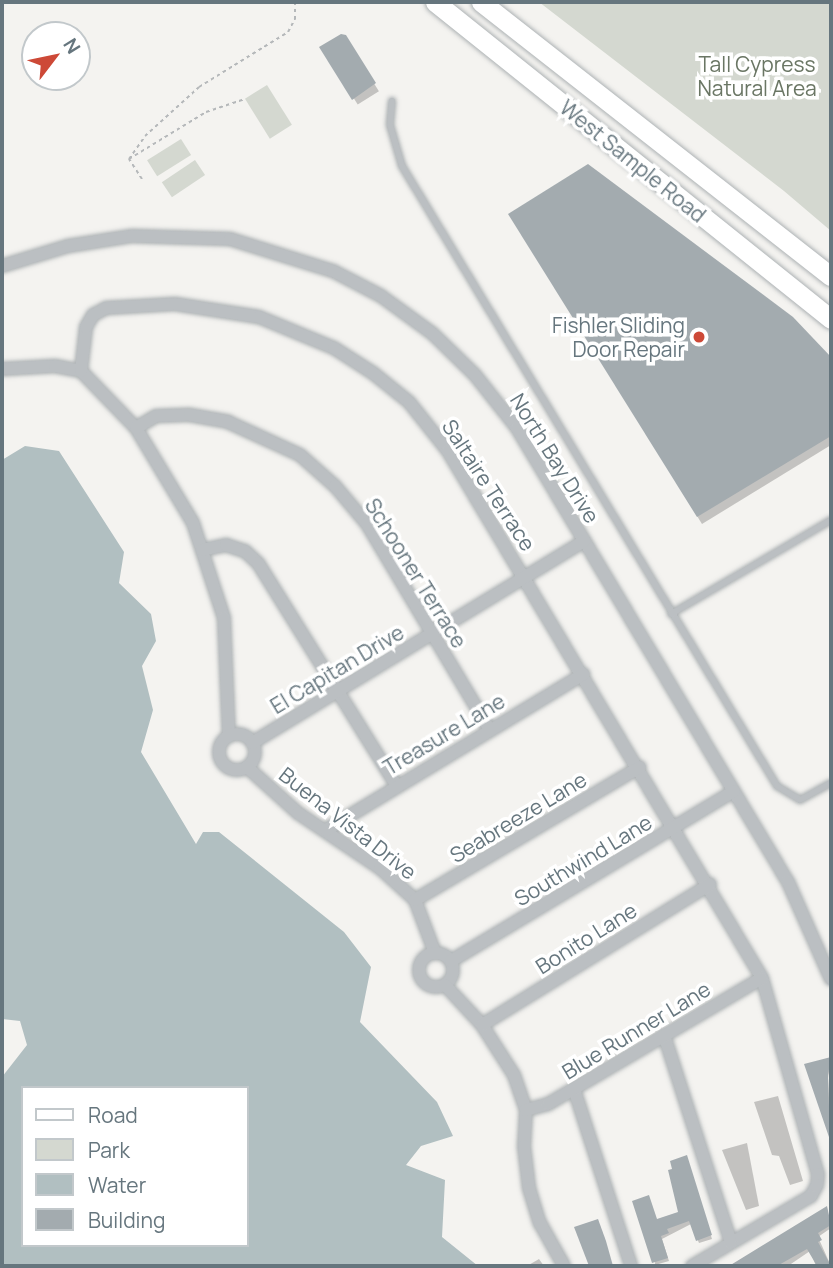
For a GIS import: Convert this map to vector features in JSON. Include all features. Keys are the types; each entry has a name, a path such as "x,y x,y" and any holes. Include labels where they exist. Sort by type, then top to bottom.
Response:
{"main road":[{"name":"West Sample Road","path":"435,2 831,319"},
{"name":"West Sample Road","path":"481,2 831,276"}],"street":[{"name":"North Bay Drive","path":"2,266 68,246 181,234 230,239 333,271 381,296 432,333 475,375 517,428 788,881 831,979"},
{"name":"Saltaire Terrace","path":"81,371 86,327 93,315 106,308 175,304 218,309 297,330 373,373 409,402 448,451 710,884 762,978 818,1174 817,1185 811,1196 732,1242"},
{"path":"2,369 26,365 81,371 136,428 193,523 202,550 224,618 229,737 220,750 222,761 230,768 247,767 255,753 252,743 239,734 229,737"},
{"name":"Schooner Terrace","path":"136,428 156,416 190,415 241,427 300,455 335,486 367,524 489,729"},
{"name":"El Capitan Drive","path":"252,743 584,541"},
{"path":"202,550 226,545 245,551 258,563 396,785"},
{"name":"Treasure Lane","path":"326,830 396,785 584,674"},
{"name":"Buena Vista Drive","path":"247,767 298,813 326,830 415,900 435,953"},
{"name":"Seabreeze Lane","path":"415,900 640,767"},
{"name":"Southwind Lane","path":"451,961 734,790"},
{"name":"Bonito Lane","path":"482,1025 710,884"},
{"path":"435,953 451,961 453,977 445,985 429,986 419,973 424,957 435,953"},
{"name":"Blue Runner Lane","path":"527,1110 574,1089 762,978"},
{"path":"445,985 482,1025 514,1075 527,1110 524,1146 529,1188 540,1223 564,1266"},
{"path":"664,1035 732,1242 692,1266"},
{"path":"574,1089 631,1266"}],"lane":[{"path":"392,102 390,125 402,166 777,786 800,800 831,783"},
{"path":"671,614 831,520"}],"path":[{"path":"129,159 145,136 199,87 288,32 295,19 295,2"},
{"path":"129,159 206,112 245,99"},
{"path":"129,159 142,179"}],"green space":[{"name":"Tall Cypress Natural Area","path":"539,2 831,2 831,231 784,191"},
{"path":"267,85 292,125 270,139 245,99"},
{"path":"181,139 191,155 157,176 147,160"},
{"path":"195,160 205,175 172,197 162,182"}],"water":[{"path":"25,446 59,451 124,552 119,583 151,614 156,641 142,666 153,710 141,752 196,844 203,832 219,832 344,932 371,967 360,1022 437,1102 453,1136 421,1146 406,1165 445,1180 442,1237 478,1266 2,1266 2,1077 27,1045 20,1021 2,1019 2,460"}],"building":[{"path":"341,34 346,35 376,83 352,100 319,47"},
{"name":"Fishler Sliding Door Repair","path":"588,164 793,317 831,357 831,436 697,517 508,214"},
{"path":"831,1057 828,1075 830,1140 804,1064"},
{"path":"687,1155 712,1235 696,1241 689,1221 667,1229 669,1233 661,1236 668,1258 652,1263 632,1201 649,1195 657,1219 678,1212 668,1170 672,1169 670,1161"},
{"path":"827,1206 831,1225 818,1233 822,1240 818,1242 831,1266 817,1266 807,1249 777,1266 729,1266"},
{"path":"598,1219 613,1266 589,1266 574,1227"}],"place":[{"name":"Fishler Sliding Door Repair","path":"699,337"}]}
